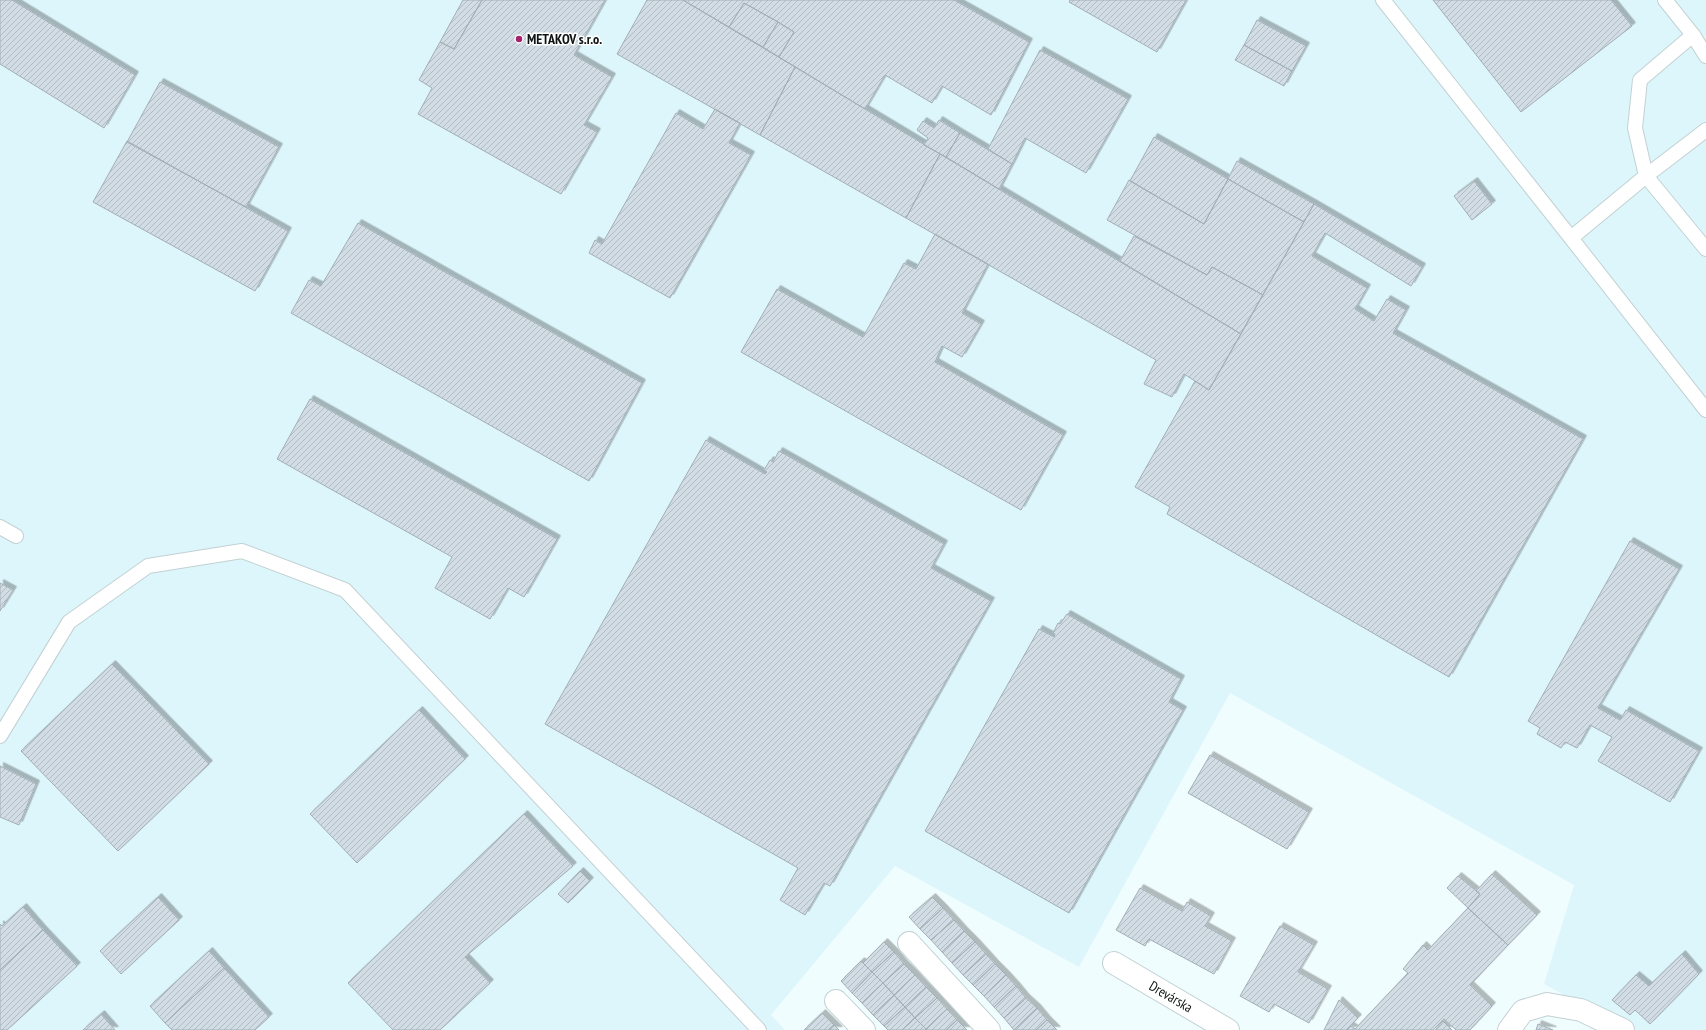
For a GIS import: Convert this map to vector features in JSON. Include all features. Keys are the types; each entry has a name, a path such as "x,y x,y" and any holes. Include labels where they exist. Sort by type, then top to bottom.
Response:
{"street":[{"path":"909,943 988,1030"},
{"name":"Drevárska","path":"1114,963 1228,1030"},
{"path":"836,1001 864,1030"},
{"path":"1509,1030 1523,1011 1546,1004 1581,1010 1623,1030"}],"lane":[{"path":"1383,0 1706,410"},
{"path":"1665,0 1693,36 1706,56"},
{"path":"1693,36 1640,80 1635,128 1646,176 1706,249"},
{"path":"1571,238 1646,176 1706,130"},
{"path":"0,527 16,536"},
{"path":"0,736 69,622 148,566 242,551 345,590 759,1030"}],"shaded area":[{"path":"0,0 1706,0 1706,1030 1627,1030 1544,984 1574,885 1230,693 1079,967 895,866 771,1015 785,1030 0,1030"}],"building":[{"path":"0,0 12,0 135,75 104,128 0,64"},
{"path":"463,0 482,0 454,49 440,42"},
{"path":"482,0 605,0 574,55 612,77 584,125 597,132 561,194 418,114 432,88 419,80 440,42 454,49"},
{"path":"647,0 683,0 795,67 760,135 617,54"},
{"path":"683,0 954,0 1029,42 991,115 942,86 932,103 885,75 865,109 779,57 794,32 778,22 744,3 729,27"},
{"path":"1070,0 1186,0 1157,52 1069,2"},
{"path":"1433,0 1611,0 1632,26 1521,112"},
{"path":"744,3 778,22 763,47 729,27"},
{"path":"1257,20 1306,46 1292,71 1244,45"},
{"path":"778,22 794,32 779,57 763,47"},
{"path":"1244,45 1292,71 1284,86 1235,60"},
{"path":"1040,50 1128,99 1086,173 1025,138 1012,164 988,149"},
{"path":"795,67 940,154 906,218 760,135"},
{"path":"160,82 279,147 246,207 127,142"},
{"path":"715,109 740,123 729,143 751,155 670,298 589,253 595,240 602,244 676,113 703,129"},
{"path":"939,120 960,133 946,157 924,145 928,138 917,130 923,121 934,128"},
{"path":"960,133 1012,164 999,189 946,157"},
{"path":"1154,137 1228,179 1204,224 1130,181"},
{"path":"127,141 288,231 255,291 93,202"},
{"path":"940,154 1241,334 1209,390 1184,374 1172,397 1144,384 1156,360 906,218"},
{"path":"1237,161 1314,204 1304,222 1228,179"},
{"path":"1228,179 1304,222 1263,295 1212,267 1207,275 1107,220 1129,180 1204,224"},
{"path":"1474,181 1492,204 1472,220 1454,196"},
{"path":"1314,204 1422,267 1411,286 1325,233 1312,256 1367,288 1355,309 1374,321 1387,299 1406,310 1393,333 1583,439 1449,677 1167,514 1170,507 1135,487 1195,381 1209,390"},
{"path":"358,223 642,383 589,481 291,313 309,280 321,286"},
{"path":"935,234 988,264 962,313 981,324 962,357 942,346 935,362 1063,435 1021,510 741,352 777,289 863,337 904,263 916,269"},
{"path":"1134,236 1207,275 1212,267 1263,295 1241,334 1120,261"},
{"path":"310,399 557,539 524,597 508,588 490,619 435,588 452,557 277,459"},
{"path":"706,440 765,474 767,472 764,470 770,460 773,462 779,451 944,544 931,568 991,601 830,886 824,883 805,915 780,900 798,868 545,724"},
{"path":"1630,541 1679,569 1598,708 1620,720 1626,710 1699,751 1670,802 1598,761 1612,737 1590,725 1577,748 1565,742 1561,748 1537,734 1540,728 1528,721"},
{"path":"0,583 13,590 0,611"},
{"path":"1067,614 1181,679 1169,702 1183,710 1069,913 925,831 1039,629 1054,637 1055,634 1053,633 1058,623 1060,624"},
{"path":"112,664 209,764 118,851 21,751"},
{"path":"419,710 465,759 357,863 310,814"},
{"path":"1210,755 1309,812 1287,849 1188,793"},
{"path":"0,766 36,784 19,825 0,817"},
{"path":"524,814 573,866 465,957 490,983 440,1030 393,1030 348,983"},
{"path":"580,871 590,881 568,903 558,894"},
{"path":"1492,874 1537,915 1508,945 1468,908 1480,894 1476,891"},
{"path":"1458,876 1480,894 1468,908 1447,888"},
{"path":"1140,888 1182,911 1187,902 1211,916 1205,926 1232,941 1214,974 1149,939 1145,946 1116,930"},
{"path":"158,897 179,920 121,974 100,951"},
{"path":"932,897 943,908 920,929 909,917"},
{"path":"23,907 43,930 0,970 0,924 2,926"},
{"path":"943,908 954,920 931,940 920,929"},
{"path":"1468,908 1508,945 1470,985 1492,1006 1470,1030 1456,1030 1444,1019 1433,1030 1347,1030 1351,1026 1355,1029 1408,973 1403,969 1423,945 1428,950"},
{"path":"954,920 964,931 942,952 931,940"},
{"path":"1280,926 1314,945 1298,972 1328,989 1309,1023 1274,1004 1269,1012 1240,996"},
{"path":"43,930 77,966 7,1030 0,1030 0,970"},
{"path":"964,931 975,942 952,963 942,952"},
{"path":"884,942 894,952 872,972 863,963"},
{"path":"975,942 986,954 963,975 952,963"},
{"path":"209,951 224,968 165,1023 150,1006"},
{"path":"894,952 904,964 883,983 872,972"},
{"path":"986,954 995,964 973,985 963,975"},
{"path":"1682,954 1699,974 1650,1024 1635,1010 1630,1015 1612,1000 1636,975 1649,986"},
{"path":"861,961 872,972 852,993 841,981"},
{"path":"904,964 915,975 894,995 883,983"},
{"path":"995,964 1006,975 984,996 973,985"},
{"path":"224,968 269,1017 255,1030 172,1030 165,1023"},
{"path":"872,972 883,983 862,1003 852,993"},
{"path":"915,975 926,987 905,1007 894,995"},
{"path":"1006,975 1016,986 994,1007 984,996"},
{"path":"883,983 894,995 873,1015 862,1003"},
{"path":"1016,986 1026,998 1004,1018 994,1007"},
{"path":"926,987 937,998 915,1018 905,1007"},
{"path":"894,995 905,1007 884,1026 873,1015"},
{"path":"937,998 947,1009 926,1029 915,1018"},
{"path":"1026,998 1037,1008 1014,1030 1004,1018"},
{"path":"1339,1000 1358,1018 1346,1030 1324,1030"},
{"path":"905,1007 915,1018 902,1030 888,1030 884,1026"},
{"path":"1037,1008 1047,1020 1036,1030 1014,1030"},
{"path":"947,1009 957,1020 946,1030 926,1029"},
{"path":"822,1013 834,1025 828,1030 804,1030"},
{"path":"101,1014 115,1030 83,1030"},
{"path":"915,1018 926,1029 925,1030 902,1030"},
{"path":"957,1020 967,1030 946,1030"},
{"path":"1047,1020 1057,1030 1036,1030"},
{"path":"1443,1021 1452,1030 1435,1030"},
{"path":"1538,1024 1553,1030 1536,1030"},
{"path":"834,1025 839,1030 828,1030"}],"place":[{"name":"METAKOV s.r.o.","path":"519,39"}]}
